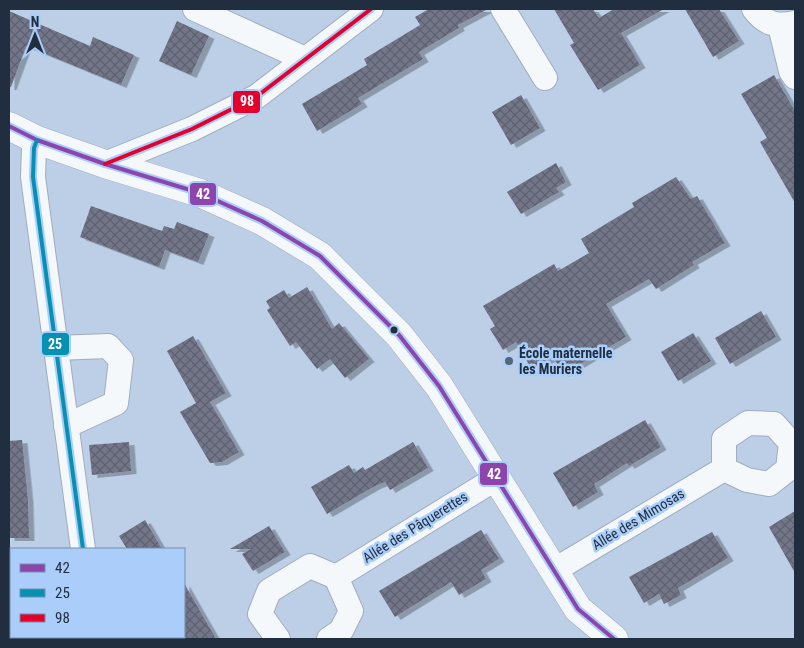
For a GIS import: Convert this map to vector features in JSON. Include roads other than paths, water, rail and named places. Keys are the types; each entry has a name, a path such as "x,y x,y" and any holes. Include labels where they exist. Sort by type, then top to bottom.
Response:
{"street":[{"path":"195,9 305,59"},
{"path":"105,164 192,129 256,97 371,9"},
{"path":"503,9 545,78"},
{"path":"754,9 762,20 788,25 791,71 795,77"},
{"path":"9,126 37,140 105,164 200,193 262,221 320,256 399,335 439,386 495,479 578,609 614,639"},
{"path":"37,140 34,148 33,177 83,548"},
{"path":"56,348 108,346 121,360 116,403 66,426"},
{"name":"Allée des Mimosas","path":"553,570 724,469"},
{"name":"Allée des Pâquerettes","path":"336,577 495,479"},
{"path":"278,639 260,614 269,591 310,566 336,577 350,610 341,631 329,639"}],"place":[{"name":"École maternelle les Muriers","path":"509,361"}]}
